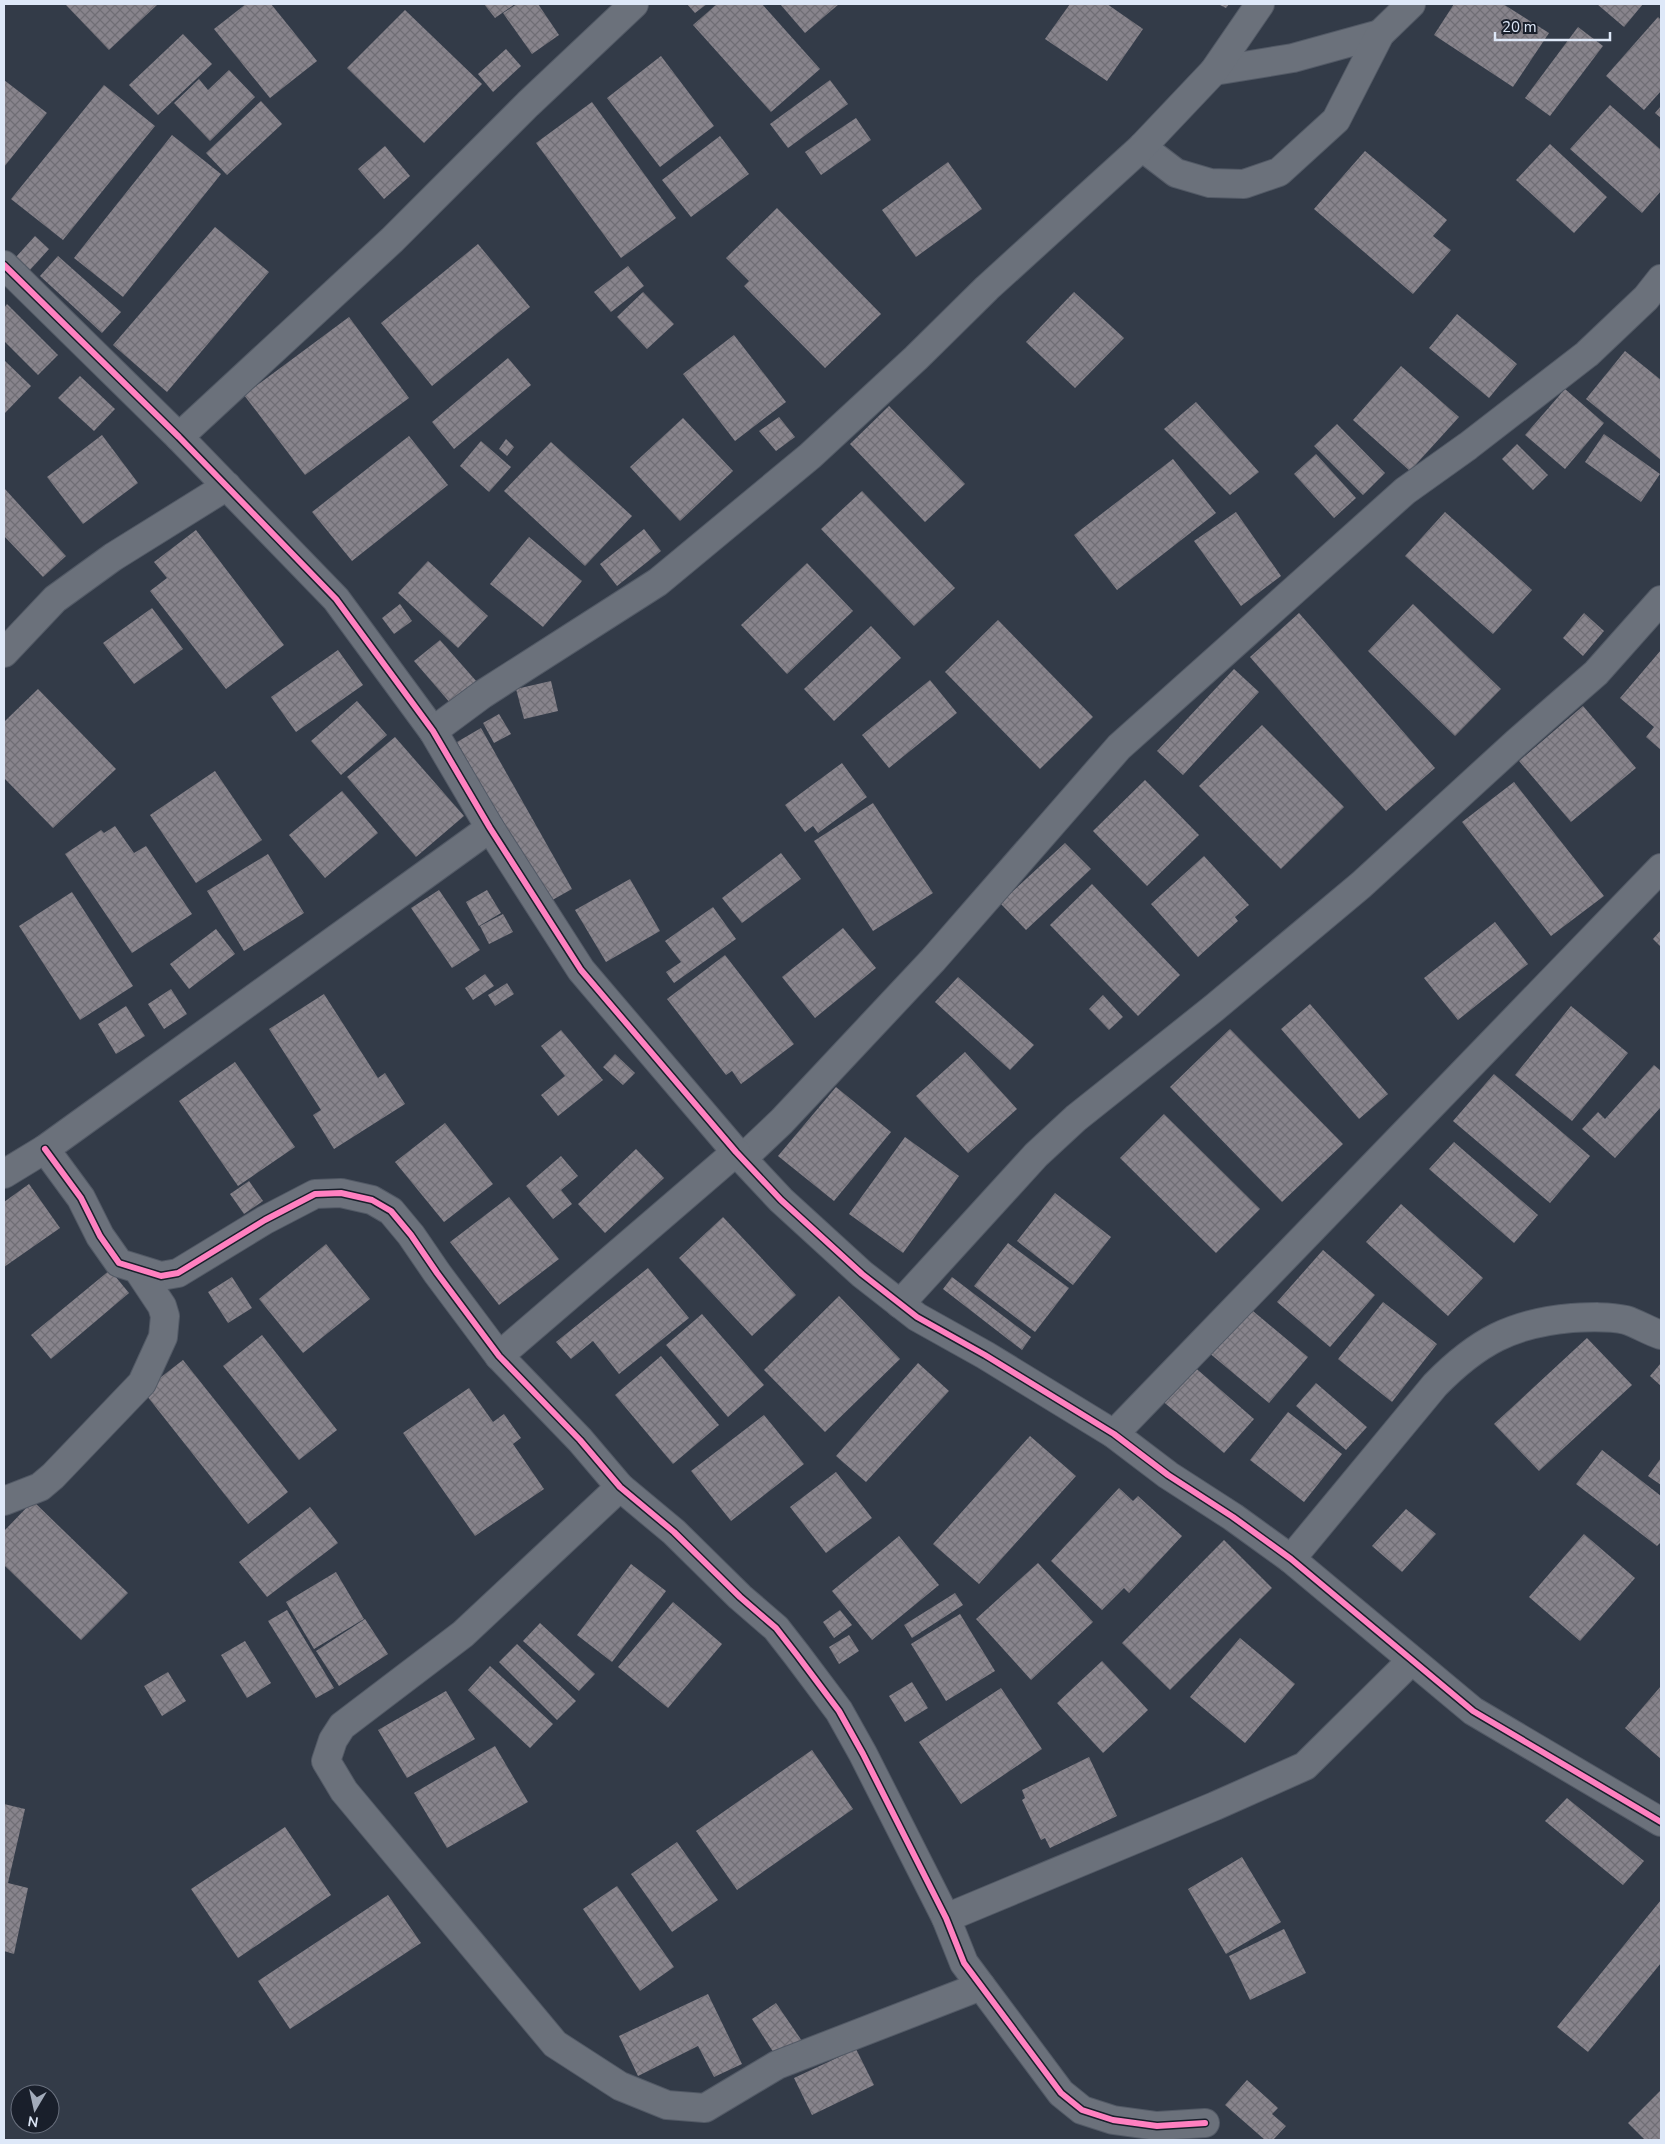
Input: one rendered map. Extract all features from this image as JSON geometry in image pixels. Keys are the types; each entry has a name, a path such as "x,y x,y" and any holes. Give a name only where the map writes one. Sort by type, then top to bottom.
{"street":[{"path":"179,437 392,240 528,104 634,4"},
{"path":"433,731 483,694 658,582 810,456 994,282 1142,147 1214,71 1260,4"},
{"path":"1142,147 1176,173 1210,183 1244,184 1278,172 1336,120 1380,34 1412,4"},
{"path":"1214,71 1293,58 1380,34"},
{"path":"4,265 179,437 336,599 433,731 490,828 581,970 738,1156 781,1200 862,1274 917,1317 985,1354 1114,1434 1168,1475 1291,1559 1473,1711 1661,1822"},
{"path":"500,1356 782,1121 933,960 1119,747 1405,491 1468,446 1587,354 1641,302 1661,278"},
{"path":"4,653 55,599 113,557 227,486"},
{"path":"900,1304 1042,1148 1076,1118 1207,1014 1361,885 1516,743 1596,673 1661,600"},
{"path":"4,1174 45,1149 490,828"},
{"path":"1114,1434 1661,868"},
{"path":"45,1149 81,1198 100,1236 119,1263 160,1276 178,1273 265,1220 315,1194 341,1193 372,1200 391,1212 412,1235 436,1273 500,1356 580,1440 620,1487 674,1532 740,1597 776,1628 797,1655 838,1711 863,1754 946,1918 964,1963 1061,2093 1082,2110 1113,2120 1157,2126 1205,2124"},
{"path":"4,1501 40,1486 53,1476 142,1383 163,1337 164,1316 162,1306 138,1270"},
{"path":"1291,1559 1435,1385 1458,1362 1484,1344 1514,1328 1551,1320 1592,1316 1626,1320 1661,1335"},
{"path":"620,1487 463,1634 342,1726 333,1740 326,1761 344,1791 555,2044 620,2086 667,2105 705,2108 777,2065 981,1986"},
{"path":"946,1918 1215,1806 1305,1766 1412,1661"}],"building":[{"path":"65,4 158,4 109,50"},
{"path":"246,4 271,4 317,61 270,98 214,29"},
{"path":"484,4 515,4 495,18"},
{"path":"517,4 538,4 559,35 532,54 503,13"},
{"path":"687,4 707,4 695,13"},
{"path":"717,4 762,4 820,69 771,112 693,25"},
{"path":"780,4 839,4 805,33"},
{"path":"1070,4 1107,4 1143,29 1107,81 1045,39"},
{"path":"1218,4 1229,4 1226,8"},
{"path":"1454,4 1503,4 1549,33 1513,87 1434,35"},
{"path":"1597,4 1643,4 1624,27"},
{"path":"405,10 482,84 424,143 347,68"},
{"path":"1658,17 1661,20 1661,91 1644,110 1606,76"},
{"path":"1578,27 1603,46 1550,116 1525,98"},
{"path":"183,34 212,64 158,115 129,85"},
{"path":"506,49 521,66 493,92 478,74"},
{"path":"661,56 714,126 660,167 607,98"},
{"path":"229,70 255,97 210,141 174,103 199,79 208,90"},
{"path":"4,80 47,113 4,167"},
{"path":"830,80 848,104 788,148 770,124"},
{"path":"104,85 155,126 63,240 11,199"},
{"path":"261,101 282,124 227,175 206,153"},
{"path":"592,102 676,218 621,258 536,143"},
{"path":"1610,105 1661,150 1661,191 1642,213 1570,149"},
{"path":"1661,106 1661,118 1655,113"},
{"path":"856,118 871,140 821,175 805,152"},
{"path":"172,135 221,174 123,297 74,258"},
{"path":"720,136 749,174 691,217 662,180"},
{"path":"1550,144 1607,197 1574,233 1516,180"},
{"path":"385,146 410,176 384,199 358,169"},
{"path":"1365,151 1447,220 1433,236 1451,250 1413,294 1314,209"},
{"path":"948,162 982,209 916,257 882,210"},
{"path":"777,208 881,314 825,368 744,286 749,281 726,258"},
{"path":"215,227 269,272 167,392 113,345"},
{"path":"35,236 49,249 30,270 16,257"},
{"path":"478,244 530,307 432,386 381,323"},
{"path":"58,256 121,312 102,333 40,276"},
{"path":"628,266 644,286 611,312 594,292"},
{"path":"643,292 674,324 647,349 617,317"},
{"path":"1074,292 1124,338 1075,388 1026,342"},
{"path":"7,304 58,355 38,375 4,341 4,308"},
{"path":"1457,314 1517,364 1489,398 1429,348"},
{"path":"349,317 409,398 305,475 244,395"},
{"path":"734,335 786,402 735,441 683,374"},
{"path":"1625,351 1661,380 1661,460 1586,399"},
{"path":"508,358 531,385 454,449 432,422"},
{"path":"4,360 31,386 4,414"},
{"path":"1401,366 1459,417 1410,471 1353,420"},
{"path":"80,376 115,409 94,431 58,398"},
{"path":"1565,389 1604,423 1565,469 1525,435"},
{"path":"1196,402 1259,472 1230,495 1164,429"},
{"path":"889,406 965,484 925,522 850,444"},
{"path":"779,417 795,437 776,451 759,431"},
{"path":"683,418 733,471 680,521 630,467"},
{"path":"1337,424 1385,473 1363,495 1314,446"},
{"path":"1604,434 1660,474 1641,502 1585,462"},
{"path":"102,435 138,483 83,524 47,477"},
{"path":"409,436 448,485 352,561 312,512"},
{"path":"506,439 514,447 507,456 499,449"},
{"path":"481,441 511,467 489,492 460,466"},
{"path":"551,442 632,516 585,566 504,491"},
{"path":"1517,444 1548,475 1533,490 1502,459"},
{"path":"1316,454 1356,498 1334,518 1294,474"},
{"path":"1173,459 1216,513 1117,590 1074,535"},
{"path":"4,488 66,556 43,577 4,536"},
{"path":"862,491 955,588 914,626 821,529"},
{"path":"1236,512 1281,576 1241,606 1194,541"},
{"path":"1445,512 1532,590 1493,634 1405,556"},
{"path":"644,529 661,551 617,586 600,564"},
{"path":"196,530 284,645 226,689 150,591 167,578 154,562"},
{"path":"529,537 582,581 543,627 490,584"},
{"path":"428,561 488,616 458,648 398,593"},
{"path":"807,563 853,611 787,674 741,625"},
{"path":"400,604 412,621 394,634 382,618"},
{"path":"1413,604 1501,689 1455,736 1368,651"},
{"path":"152,608 183,649 134,684 103,643"},
{"path":"1299,613 1435,768 1386,811 1250,657"},
{"path":"1584,613 1604,631 1583,656 1563,638"},
{"path":"998,620 1093,717 1040,769 945,672"},
{"path":"871,626 901,658 834,721 804,689"},
{"path":"440,640 477,682 451,704 414,661"},
{"path":"338,650 363,685 296,732 271,697"},
{"path":"1661,650 1661,750 1646,737 1654,727 1620,698"},
{"path":"1234,669 1259,692 1183,775 1157,751"},
{"path":"930,680 957,713 889,768 862,735"},
{"path":"551,681 558,711 524,719 516,689"},
{"path":"38,689 116,769 53,828 4,778 4,722"},
{"path":"357,701 387,735 341,775 311,741"},
{"path":"1583,706 1636,768 1571,822 1519,761"},
{"path":"499,714 511,734 494,743 483,723"},
{"path":"1262,725 1344,807 1281,869 1199,786"},
{"path":"481,728 572,889 547,903 457,742"},
{"path":"395,737 464,816 416,857 347,777"},
{"path":"842,763 867,797 818,833 813,826 805,832 785,805"},
{"path":"215,771 262,840 196,883 150,815"},
{"path":"1145,780 1199,835 1147,886 1093,831"},
{"path":"1514,782 1604,896 1551,936 1462,822"},
{"path":"342,791 378,833 325,878 289,835"},
{"path":"873,803 933,893 873,931 814,841"},
{"path":"115,826 134,853 146,846 192,914 132,953 65,854 101,830 104,833"},
{"path":"1065,843 1091,869 1026,930 1000,903"},
{"path":"781,853 801,879 742,923 722,898"},
{"path":"268,854 304,913 244,951 207,891"},
{"path":"1204,856 1249,905 1235,917 1238,921 1198,957 1151,904"},
{"path":"630,879 660,931 606,962 575,910"},
{"path":"1092,884 1180,975 1138,1016 1050,925"},
{"path":"439,890 480,950 452,968 411,908"},
{"path":"487,890 501,913 479,926 466,902"},
{"path":"72,892 133,986 80,1020 19,926"},
{"path":"713,907 736,939 674,983 666,972 681,962 665,941"},
{"path":"503,914 513,932 489,944 480,926"},
{"path":"1495,922 1528,964 1458,1020 1424,978"},
{"path":"843,928 876,968 815,1018 782,977"},
{"path":"216,929 235,954 189,989 170,964"},
{"path":"1661,930 1661,947 1653,939"},
{"path":"725,955 794,1044 741,1084 732,1071 726,1075 667,999"},
{"path":"485,974 494,986 473,1000 465,988"},
{"path":"958,977 1034,1045 1010,1070 935,1002"},
{"path":"507,983 514,994 495,1006 488,995"},
{"path":"171,989 187,1014 164,1029 148,1004"},
{"path":"324,994 378,1078 385,1073 405,1104 334,1149 313,1115 321,1110 269,1029"},
{"path":"1103,995 1123,1017 1109,1030 1089,1009"},
{"path":"1310,1004 1388,1094 1359,1119 1281,1029"},
{"path":"126,1006 145,1036 116,1054 98,1024"},
{"path":"1571,1006 1628,1053 1572,1121 1515,1075"},
{"path":"1230,1029 1343,1144 1282,1202 1170,1087"},
{"path":"561,1030 603,1080 558,1116 541,1095 565,1076 541,1046"},
{"path":"965,1052 1017,1109 968,1153 916,1096"},
{"path":"615,1054 635,1073 623,1085 603,1067"},
{"path":"235,1062 295,1147 238,1186 179,1101"},
{"path":"1654,1065 1661,1071 1661,1107 1615,1158 1582,1129 1598,1112 1605,1119"},
{"path":"1494,1074 1590,1156 1550,1203 1453,1121"},
{"path":"836,1087 891,1132 834,1201 778,1156"},
{"path":"1164,1114 1260,1209 1216,1253 1120,1158"},
{"path":"445,1123 493,1184 444,1222 395,1162"},
{"path":"905,1137 959,1176 903,1253 849,1214"},
{"path":"1454,1142 1538,1215 1514,1243 1429,1169"},
{"path":"636,1149 664,1178 605,1233 578,1204"},
{"path":"561,1156 578,1176 561,1190 572,1204 553,1219 526,1186"},
{"path":"249,1181 263,1201 244,1214 230,1194"},
{"path":"29,1184 60,1228 4,1267 4,1202"},
{"path":"1055,1193 1111,1237 1073,1285 1017,1241"},
{"path":"509,1197 559,1259 499,1305 450,1242"},
{"path":"1401,1204 1483,1278 1448,1316 1366,1242"},
{"path":"723,1217 796,1295 752,1336 679,1258"},
{"path":"1008,1243 1069,1288 1035,1332 974,1286"},
{"path":"326,1244 370,1299 303,1353 259,1299"},
{"path":"1323,1250 1375,1295 1330,1347 1277,1302"},
{"path":"648,1268 689,1318 619,1374 593,1341 571,1359 556,1342"},
{"path":"110,1270 129,1293 51,1359 31,1335"},
{"path":"232,1277 252,1308 228,1323 208,1292"},
{"path":"952,1277 1031,1337 1022,1350 943,1289"},
{"path":"839,1296 900,1359 825,1432 764,1370"},
{"path":"1383,1302 1437,1344 1392,1402 1338,1359"},
{"path":"1247,1306 1308,1357 1269,1403 1208,1352"},
{"path":"702,1314 764,1385 728,1417 666,1345"},
{"path":"262,1335 337,1430 299,1460 223,1366"},
{"path":"1587,1338 1632,1385 1539,1471 1494,1424"},
{"path":"661,1356 719,1425 673,1464 615,1395"},
{"path":"183,1360 288,1492 248,1524 143,1391"},
{"path":"918,1363 949,1391 866,1482 836,1456"},
{"path":"1661,1363 1661,1386 1650,1376"},
{"path":"1191,1364 1254,1419 1224,1453 1160,1399"},
{"path":"1316,1383 1367,1427 1346,1450 1296,1406"},
{"path":"469,1388 493,1422 504,1414 521,1438 513,1444 544,1489 475,1536 403,1433"},
{"path":"1288,1412 1342,1454 1304,1502 1250,1460"},
{"path":"764,1415 804,1464 731,1521 691,1471"},
{"path":"1030,1436 1076,1476 979,1584 933,1544"},
{"path":"1602,1450 1661,1496 1661,1542 1657,1546 1576,1484"},
{"path":"1661,1458 1661,1485 1648,1476"},
{"path":"836,1472 872,1518 826,1553 790,1507"},
{"path":"1119,1488 1133,1501 1138,1496 1182,1536 1129,1593 1124,1588 1102,1610 1051,1561"},
{"path":"33,1501 128,1593 81,1640 4,1565 4,1531"},
{"path":"310,1507 338,1543 267,1597 239,1562"},
{"path":"1406,1509 1436,1534 1402,1572 1372,1546"},
{"path":"1584,1534 1635,1578 1580,1641 1529,1597"},
{"path":"899,1536 939,1585 872,1640 832,1591"},
{"path":"1224,1540 1272,1588 1170,1690 1122,1643"},
{"path":"1038,1563 1093,1622 1031,1680 976,1619"},
{"path":"631,1564 666,1591 612,1662 577,1635"},
{"path":"336,1572 364,1619 314,1649 286,1602"},
{"path":"955,1593 963,1605 912,1638 904,1625"},
{"path":"673,1602 722,1644 668,1708 618,1667"},
{"path":"287,1610 334,1688 316,1698 268,1621"},
{"path":"840,1610 852,1625 834,1638 823,1622"},
{"path":"960,1614 995,1671 946,1701 911,1644"},
{"path":"365,1619 388,1654 339,1686 316,1651"},
{"path":"540,1623 595,1674 579,1691 523,1641"},
{"path":"849,1635 859,1651 839,1664 829,1647"},
{"path":"1240,1638 1295,1684 1245,1743 1190,1697"},
{"path":"245,1641 271,1683 247,1698 221,1655"},
{"path":"517,1644 576,1701 557,1720 499,1662"},
{"path":"1102,1661 1148,1710 1103,1753 1057,1703"},
{"path":"490,1666 553,1724 530,1748 468,1690"},
{"path":"168,1672 186,1701 162,1716 144,1686"},
{"path":"912,1682 928,1708 905,1722 889,1696"},
{"path":"1661,1686 1661,1759 1625,1728"},
{"path":"1001,1688 1042,1749 961,1804 919,1742"},
{"path":"446,1691 475,1739 407,1778 378,1730"},
{"path":"495,1746 528,1802 447,1848 414,1793"},
{"path":"812,1750 853,1809 737,1890 696,1831"},
{"path":"1089,1757 1117,1816 1050,1848 1045,1838 1041,1840 1022,1800 1025,1798 1022,1790"},
{"path":"1567,1798 1644,1861 1623,1885 1545,1821"},
{"path":"4,1804 25,1809 8,1883 28,1888 14,1954 4,1951"},
{"path":"285,1827 331,1895 238,1958 191,1889"},
{"path":"677,1842 718,1900 672,1932 631,1874"},
{"path":"1242,1857 1281,1922 1226,1954 1188,1889"},
{"path":"617,1886 674,1967 640,1991 583,1909"},
{"path":"388,1895 421,1943 290,2029 258,1981"},
{"path":"1661,1900 1661,1963 1588,2052 1557,2027"},
{"path":"1284,1929 1306,1973 1250,2000 1229,1956"},
{"path":"708,1994 742,2064 714,2077 698,2046 638,2076 619,2036"},
{"path":"776,2003 802,2041 777,2058 752,2019"},
{"path":"856,2049 874,2085 812,2115 794,2078"},
{"path":"1247,2080 1278,2108 1272,2114 1286,2126 1273,2140 1265,2140 1225,2105"},
{"path":"1661,2090 1661,2140 1645,2140 1628,2123"}],"cycle path":[{"path":"4,265 179,437 336,599 433,731 490,828 581,970 736,1152 781,1200 862,1274 917,1317 985,1355 1114,1434 1168,1475 1233,1517 1291,1559 1473,1711 1661,1822"},
{"path":"45,1149 81,1198 100,1236 119,1263 161,1276 178,1273 265,1220 315,1194 341,1193 372,1200 391,1211 411,1235 499,1356 580,1440 620,1487 674,1532 740,1597 776,1628 797,1655 839,1711 863,1754 946,1918 964,1963 1061,2093 1082,2110 1113,2120 1157,2126 1205,2123"}]}
